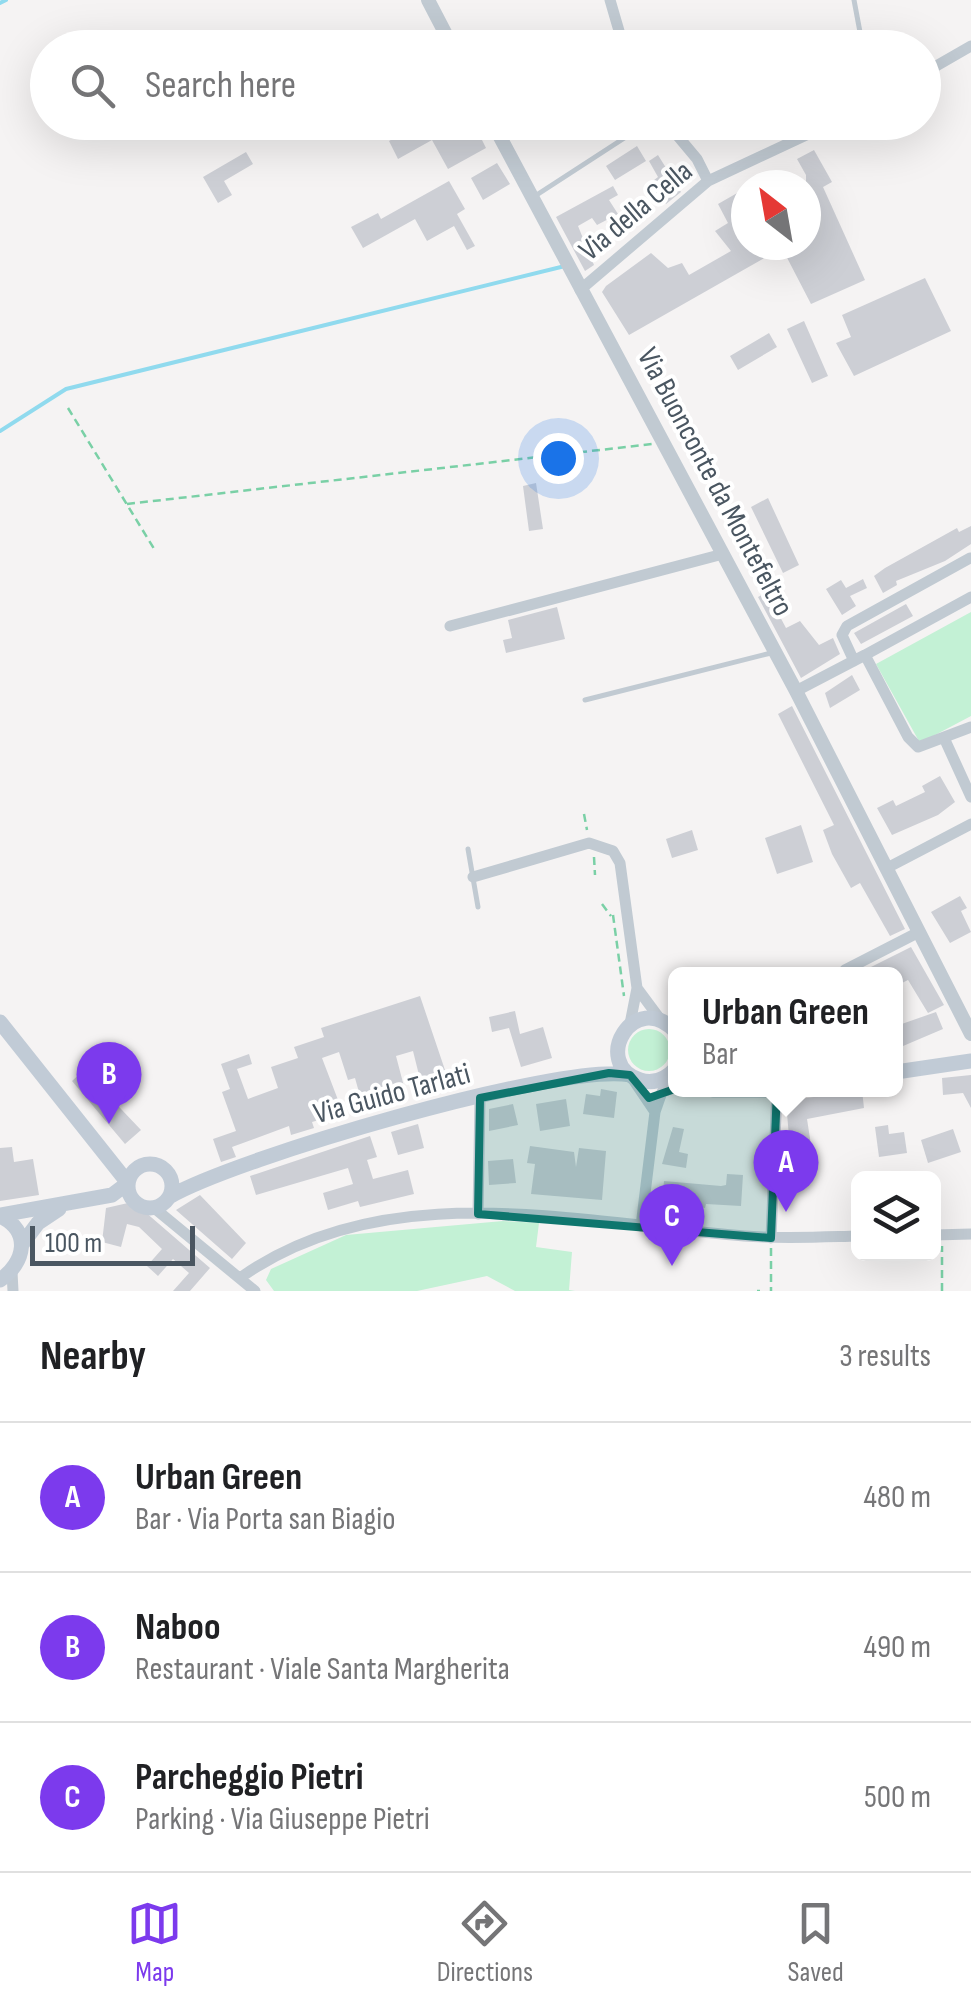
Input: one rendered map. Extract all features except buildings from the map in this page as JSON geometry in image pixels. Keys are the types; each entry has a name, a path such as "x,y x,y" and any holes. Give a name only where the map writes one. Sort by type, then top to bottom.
{"main road":[{"path":"591,1074 618,1047 631,1021 660,1019 668,1026"},
{"path":"0,1022 110,1154 128,1182 134,1200"},
{"path":"618,1047 630,1075"},
{"path":"903,1071 971,1061"},
{"name":"Via Guido Tarlati","path":"163,1202 210,1180 328,1139 480,1098 591,1074 668,1081"},
{"path":"95,1199 163,1202 170,1175 154,1164 140,1166 110,1154"},
{"path":"95,1199 112,1175 110,1154"},
{"path":"0,1216 112,1195 140,1166"},
{"name":"Via Guido Tarlati","path":"170,1175 210,1180"},
{"path":"6,1276 23,1244 50,1213 67,1206"},
{"path":"0,1216 14,1225 23,1244"}],"street":[{"path":"428,0 444,30"},
{"path":"610,0 619,30"},
{"path":"941,64 971,46"},
{"name":"Via Buonconte da Montefeltro","path":"501,140 796,691 971,1034"},
{"path":"681,140 708,181"},
{"name":"Via della Cella","path":"580,290 708,181 796,140"},
{"path":"450,626 724,554"},
{"path":"970,558 847,626 842,635 918,748 971,727"},
{"path":"796,691 971,596"},
{"path":"945,740 971,797"},
{"path":"886,868 971,824"},
{"path":"473,877 589,843 602,844 619,860 637,988 631,1021"},
{"path":"851,967 919,932"},
{"path":"637,988 660,1019"},
{"path":"630,1075 654,1112"},
{"path":"641,1226 654,1112 668,1086"},
{"path":"771,1238 776,1097"},
{"path":"478,1214 480,1098"},
{"path":"163,1202 171,1222 255,1291"},
{"path":"240,1278 288,1248 338,1229 478,1214 771,1238 851,1236"},
{"path":"941,1235 971,1234"},
{"path":"6,1276 13,1291"}],"lane":[{"path":"854,0 860,30"},
{"path":"532,198 621,140"},
{"path":"585,700 775,652"},
{"path":"468,849 478,907"}],"path":[{"path":"68,408 156,552"},
{"path":"127,504 663,443"},
{"path":"602,904 608,916 627,913"},
{"path":"613,916 625,1013 631,1021"},
{"path":"771,1238 771,1291"},
{"path":"940,1261 942,1291"}],"highlighted area":[{"path":"609,1073 630,1075 649,1098 683,1086 777,1089 771,1238 478,1214 480,1098"}],"green space":[{"path":"971,612 971,716 920,743 876,664"},
{"path":"649,1029 664,1035 668,1058 664,1065 649,1071 634,1065 628,1050 634,1035"},
{"path":"503,1221 539,1223 536,1247 572,1252 569,1290 575,1291 515,1291 487,1276 417,1291 274,1291 266,1280 271,1269 346,1235"}],"waterway":[{"path":"0,3 6,0"},
{"path":"0,431 66,389 565,266"}],"place":[{"name":"Naboo","path":"109,1124"},
{"name":"Urban Green","path":"786,1212"},
{"name":"Parcheggio Pietri","path":"672,1266"}]}
